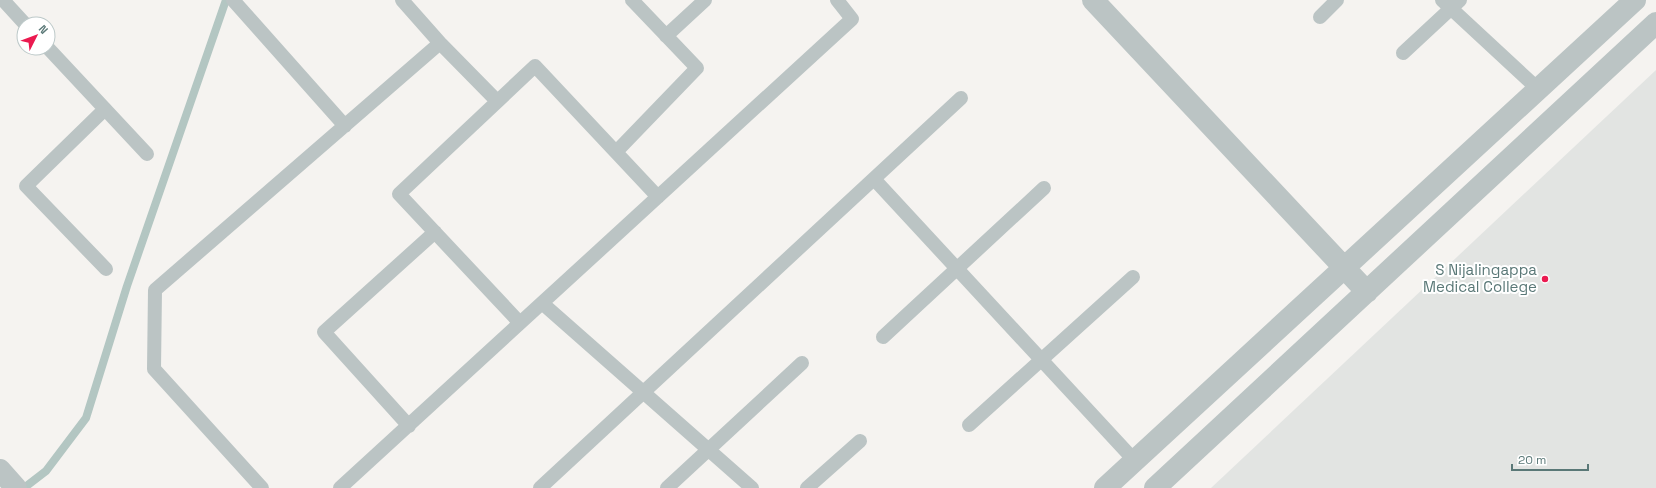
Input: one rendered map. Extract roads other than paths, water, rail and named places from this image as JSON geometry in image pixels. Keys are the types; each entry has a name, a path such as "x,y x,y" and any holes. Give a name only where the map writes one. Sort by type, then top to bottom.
{"street":[{"path":"1093,0 1367,292"},
{"path":"1105,488 1635,0"},
{"path":"1155,488 1656,23"},
{"path":"0,470 16,488"}],"lane":[{"path":"2,0 17,16"},
{"path":"402,0 440,43 498,102"},
{"path":"616,152 697,68 632,0"},
{"path":"666,36 704,0"},
{"path":"340,488 852,19 836,0"},
{"path":"1320,17 1337,0"},
{"path":"1403,53 1451,3 1538,89"},
{"path":"237,4 345,126"},
{"path":"262,488 154,369 155,290 440,43"},
{"path":"55,56 147,154"},
{"path":"520,323 399,194 535,66 658,197"},
{"path":"540,488 961,98"},
{"path":"105,109 26,186 106,269"},
{"path":"874,179 1135,461"},
{"path":"882,337 1044,188"},
{"path":"409,426 324,332 435,232"},
{"path":"969,425 1133,277"},
{"path":"542,303 752,488"},
{"path":"668,488 802,363"},
{"path":"807,488 860,441"}],"waterway":[{"path":"24,488 46,471 86,418 127,286 226,0"}],"place":[{"name":"S Nijalingappa Medical College","path":"1545,279"}]}
